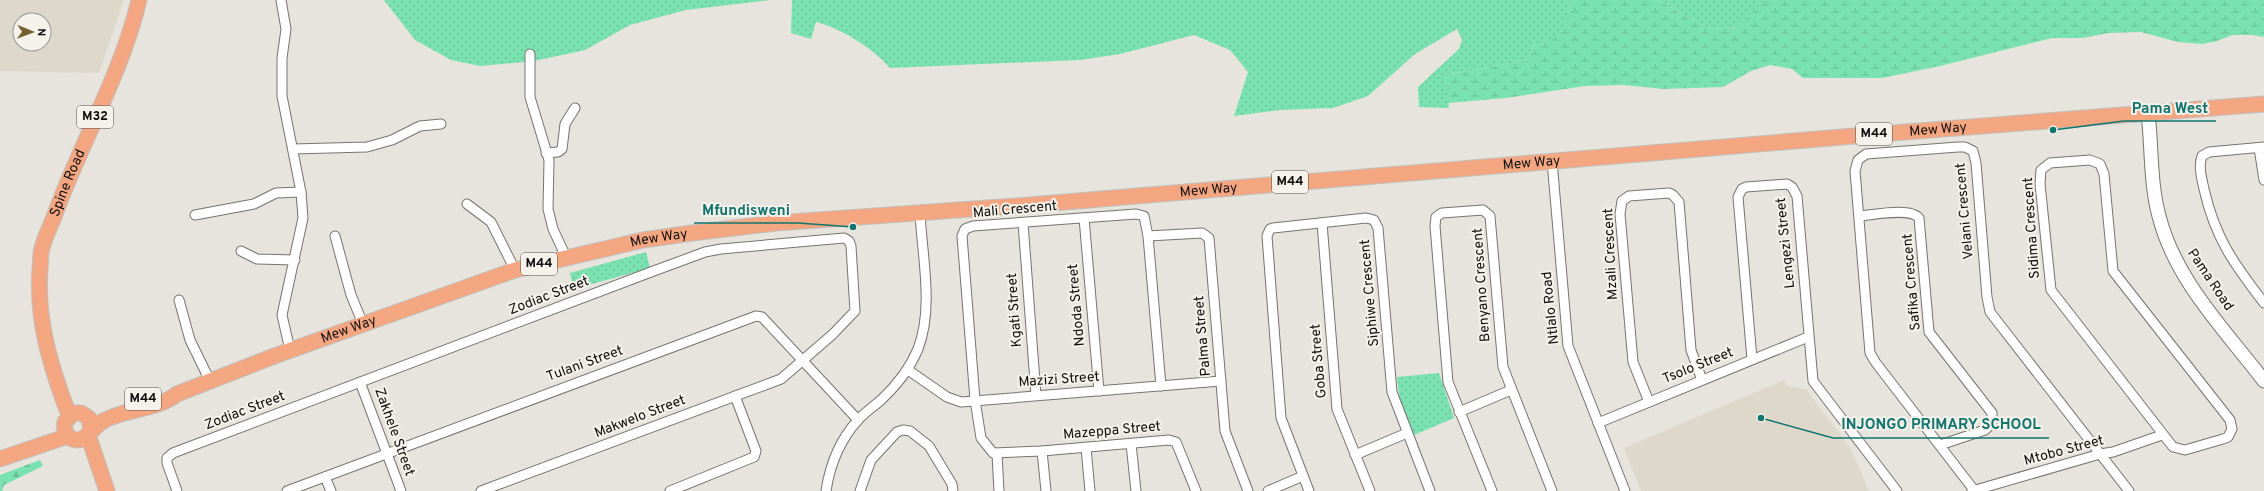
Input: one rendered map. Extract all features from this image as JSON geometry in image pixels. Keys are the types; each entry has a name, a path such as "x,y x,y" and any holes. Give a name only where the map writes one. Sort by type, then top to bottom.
{"main road":[{"name":"Spine Road","path":"108,491 78,426 50,359 41,322 39,284 42,248 66,183 130,36 139,0"},
{"name":"Mew Way","path":"0,459 131,402 177,394 290,350 515,270 643,240 776,223 920,213 2264,104"},
{"name":"Spine Road","path":"78,426 86,458 99,491"},
{"name":"Mew Way","path":"0,449 78,426"}],"street":[{"path":"281,0 286,29 282,58 282,96 301,192 303,218 282,315 290,350"},
{"path":"530,54 530,97 549,166 547,196 549,214 566,257"},
{"path":"546,153 558,152 562,149 565,124 575,108"},
{"name":"Pama Road","path":"2148,113 2156,199 2159,216 2172,253 2186,279 2264,382"},
{"path":"293,149 367,147 392,140 420,126 441,124"},
{"name":"Velani Crescent","path":"1973,491 1870,353 1855,171 1855,165 1861,156 1958,147 1965,147 1973,151 1976,163 1987,297 1990,312 2129,491"},
{"path":"2264,180 2262,147 2209,152 2202,156 2200,167 2213,224 2237,266 2264,303"},
{"name":"Sidima Crescent","path":"2090,160 2100,164 2104,174 2113,270 2232,425 2228,437 2185,450 2173,447 2162,435 2051,290 2040,184 2041,170 2045,165 2090,160"},
{"name":"Ntlalo Road","path":"1552,161 1566,334 1572,357 1625,491"},
{"name":"Lengezi Street","path":"1752,359 1738,204 1739,193 1746,187 1781,184 1792,187 1796,190 1811,375 1816,386 1897,491"},
{"path":"195,214 254,204 276,193 301,192"},
{"name":"Mzali Crescent","path":"1649,402 1633,362 1620,214 1622,201 1628,196 1670,194 1674,195 1679,202 1691,350 1702,380"},
{"path":"466,204 491,222 515,270"},
{"name":"Benyano Crescent","path":"1492,491 1448,382 1435,226 1436,217 1442,213 1483,210 1490,216 1502,361 1511,390 1552,491"},
{"name":"Safika Crescent","path":"1859,216 1907,212 1916,214 1919,218 1929,332 1992,414 1992,423 1985,430 1940,445"},
{"path":"826,491 829,468 842,441 858,420 881,400 908,370 918,348 926,310 920,213"},
{"name":"Mali Crescent","path":"997,454 993,454 981,438 975,400 962,236 965,229 969,227 1140,214 1146,220 1148,236 1161,386"},
{"name":"Ndoda Street","path":"1084,218 1099,391"},
{"name":"Siphiwe Crescent","path":"1309,491 1281,418 1267,236 1270,229 1273,228 1366,218 1377,223 1392,392 1430,491"},
{"name":"Kgati Street","path":"1023,223 1036,395"},
{"name":"Goba Street","path":"1322,223 1337,405 1370,491"},
{"name":"Palma Street","path":"1148,236 1202,233 1209,238 1226,438 1248,491"},
{"path":"335,236 351,295 363,324"},
{"name":"Zodiac Street","path":"177,491 167,463 167,458 173,453 705,252 772,243 846,239 851,246 855,311 833,334 803,359"},
{"path":"241,251 257,259 295,260"},
{"path":"179,300 187,333 210,381"},
{"name":"Tulani Street","path":"287,491 756,316 762,317 803,359 858,420"},
{"name":"Tsolo Street","path":"1598,423 1808,337"},
{"name":"Makwelo Street","path":"481,491 781,379 803,359"},
{"name":"Mazizi Street","path":"908,370 947,397 961,402 1221,381"},
{"name":"Zakhele Street","path":"360,382 401,491"},
{"path":"1459,412 1511,390"},
{"path":"670,491 754,457 756,451 735,396"},
{"path":"860,491 871,460 897,432 903,430 910,432 929,446 952,484 953,491"},
{"path":"1355,455 1407,433"},
{"name":"Mtobo Street","path":"1973,491 2100,454 2113,452 2162,435"},
{"name":"Mazeppa Street","path":"997,454 1042,452 1169,440 1176,442 1196,491"},
{"path":"1131,444 1136,491"},
{"path":"1086,448 1090,491"},
{"path":"1042,452 1046,491"},
{"path":"997,454 999,491"},
{"path":"1268,491 1303,476"},
{"path":"325,477 331,491"}],"shaded area":[{"path":"0,0 124,0 99,73 0,71"},
{"path":"1784,380 1787,386 1806,389 1851,449 1869,491 1641,491 1624,448"}],"green space":[{"path":"384,0 771,0 686,10 630,25 585,50 534,61 480,66 451,60 415,40"},
{"path":"792,0 1571,0 1565,25 1561,31 1551,40 1533,45 1528,60 1445,75 1449,108 1419,107 1418,87 1459,49 1462,40 1457,29 1415,54 1368,96 1333,108 1280,110 1234,116 1248,72 1230,50 1194,35 1120,54 1080,60 890,68 875,54 856,40 826,25 816,22 811,39 791,33"},
{"path":"1571,0 1658,0 1709,29 1737,27 1765,0 2264,0 2264,37 2252,35 2232,35 2217,41 2202,44 2178,42 2141,32 2108,33 2083,38 2052,38 1940,66 1882,78 1803,78 1792,69 1770,65 1751,71 1723,87 1664,89 1623,85 1585,86 1506,98 1448,103 1445,75 1528,60 1533,45 1551,40 1557,36 1565,24"},
{"path":"1658,0 1765,0 1737,27 1709,29"},
{"path":"646,252 650,268 574,289 570,273"},
{"path":"1439,373 1454,418 1414,435 1400,402 1397,377"},
{"path":"40,460 43,466 4,485 2,491 0,491 0,475"}],"place":[{"name":"Pama West","path":"2053,130"},
{"name":"Mfundisweni","path":"853,227"},
{"name":"INJONGO PRIMARY SCHOOL","path":"1761,418"}]}
